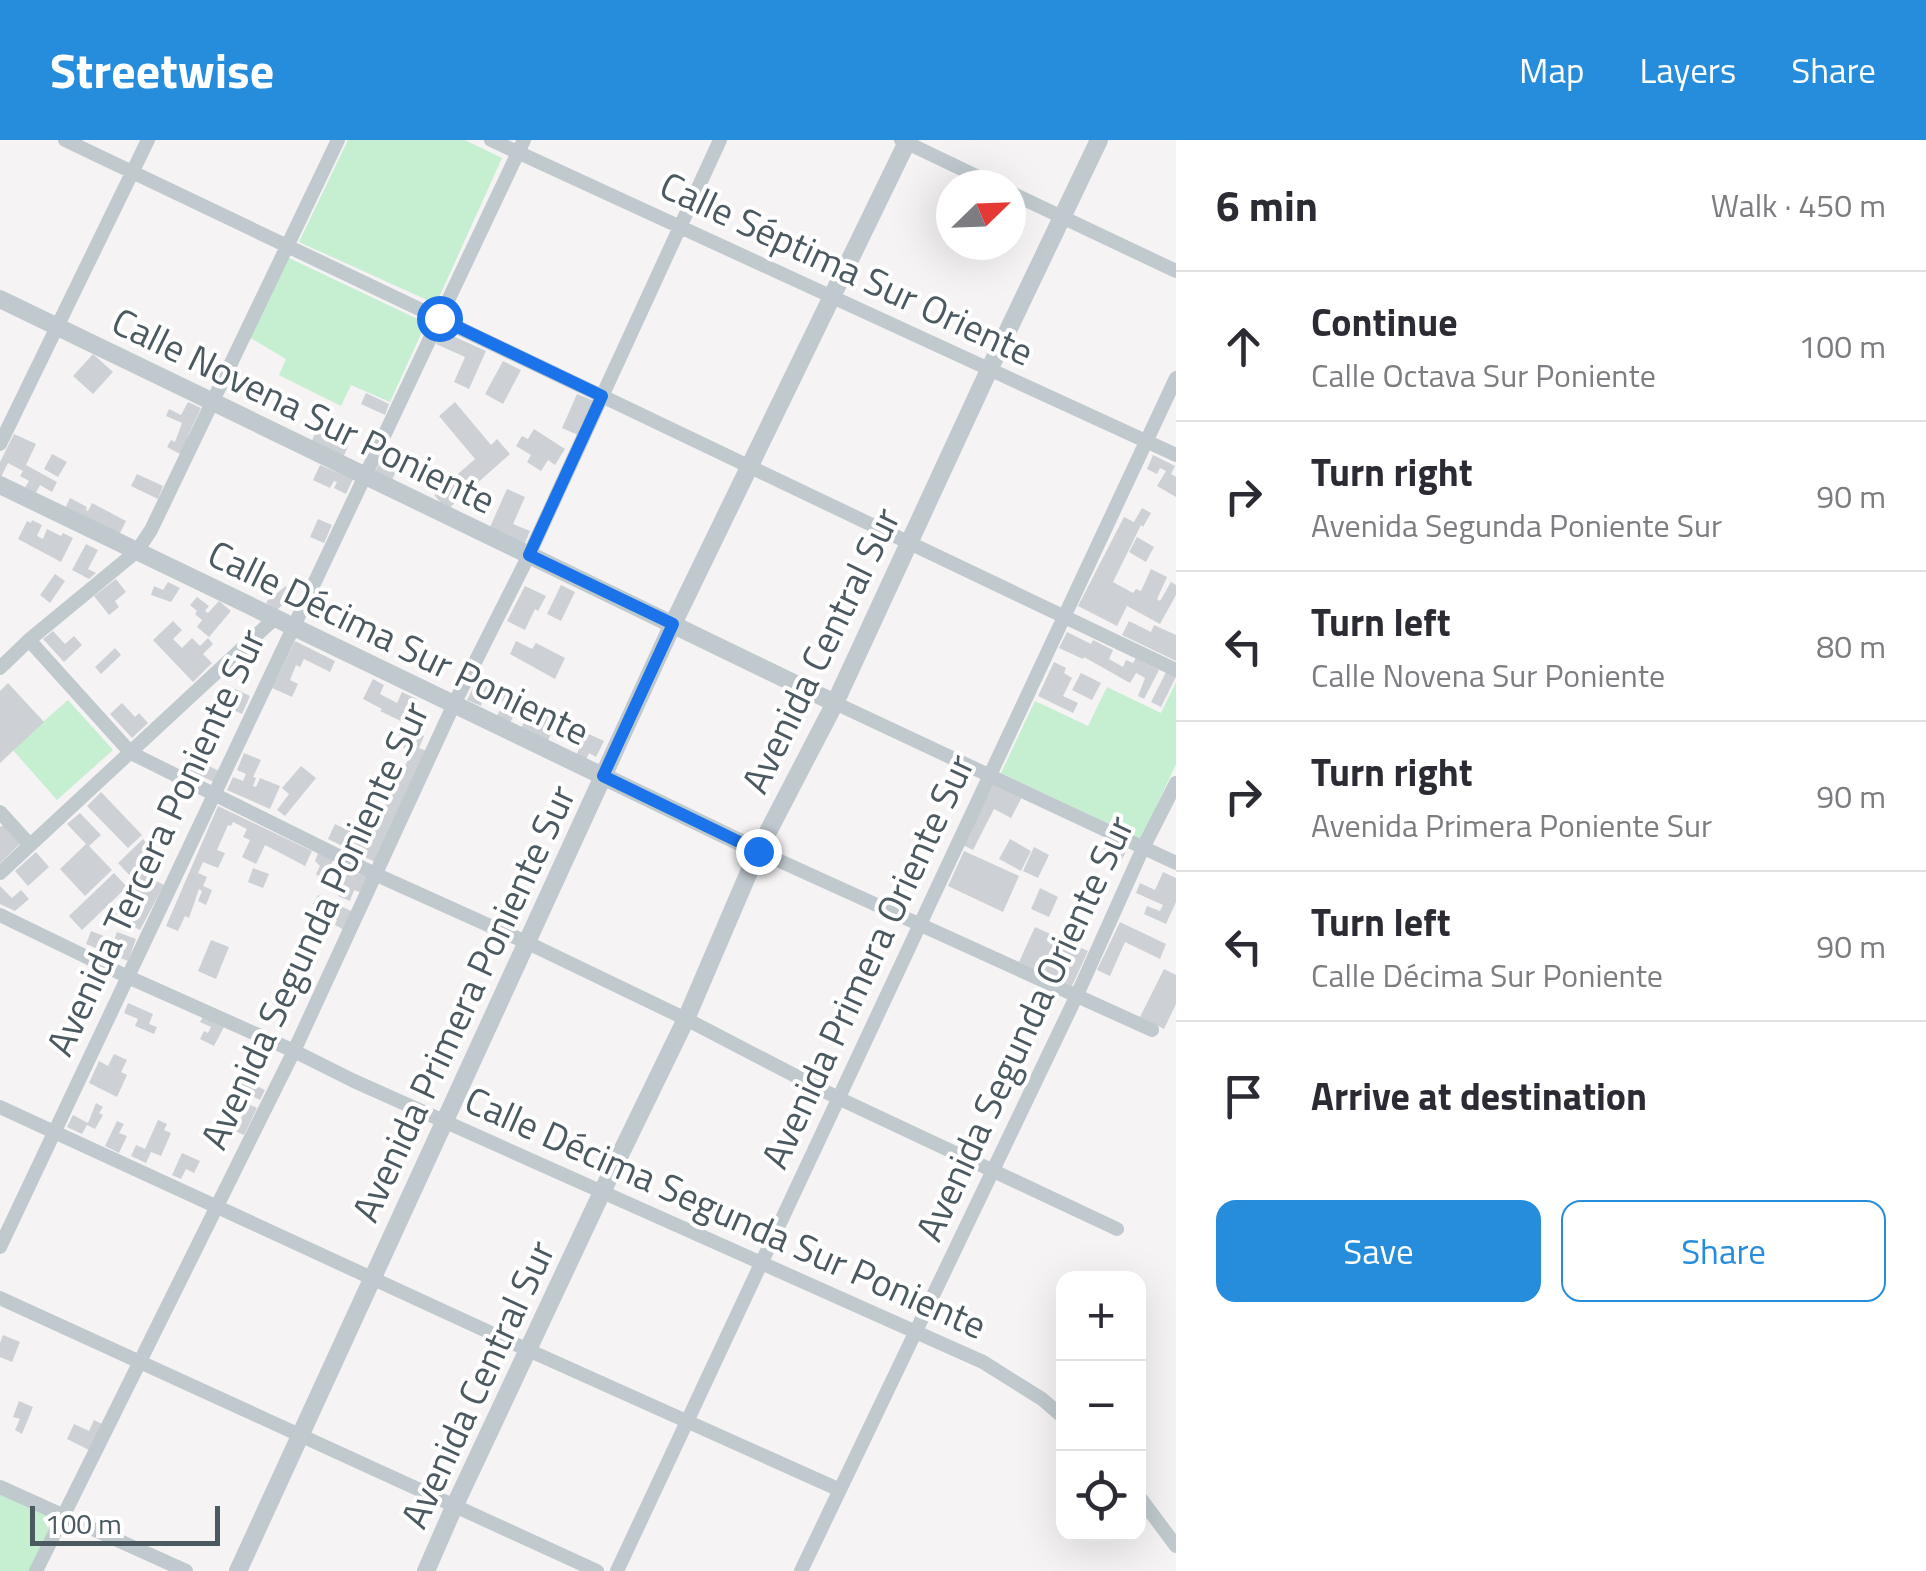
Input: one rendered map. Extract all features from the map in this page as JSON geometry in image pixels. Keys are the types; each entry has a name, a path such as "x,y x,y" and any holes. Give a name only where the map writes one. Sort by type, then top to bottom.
{"street":[{"path":"65,140 1176,670"},
{"path":"0,444 148,140"},
{"path":"0,668 137,551 151,530 338,140"},
{"name":"Calle Séptima Sur Oriente","path":"490,140 521,146 680,227 1176,455"},
{"name":"Avenida Segunda Poniente Sur","path":"36,1571 294,1051 720,140"},
{"name":"Avenida Central Sur","path":"426,1571 686,1020 758,851 834,703 1099,140"},
{"path":"906,141 965,170"},
{"name":"Avenida Primera Poniente Sur","path":"238,1571 673,624 906,141"},
{"name":"Avenida Tercera Poniente Sur","path":"0,1246 521,146"},
{"path":"1026,200 1176,272"},
{"name":"Calle Novena Sur Poniente","path":"0,299 834,703 1176,863"},
{"name":"Avenida Primera Oriente Sur","path":"616,1571 1176,378"},
{"name":"Calle Décima Sur Poniente","path":"0,485 758,851 1152,1030"},
{"path":"0,872 275,618"},
{"path":"29,640 130,752 686,1020 838,1098 1117,1229"},
{"name":"Avenida Segunda Oriente Sur","path":"801,1571 1176,783"},
{"path":"0,812 30,845"},
{"name":"Calle Décima Segunda Sur Poniente","path":"0,915 354,1081 983,1362 1056,1411"},
{"path":"0,1107 840,1490"},
{"path":"0,1298 597,1571"},
{"path":"0,1487 186,1571"},
{"path":"1146,1506 1176,1546"}],"green space":[{"path":"348,140 465,140 502,158 436,304 299,242"},
{"path":"287,257 426,323 390,402 351,385 341,406 279,375 286,359 249,337"},
{"path":"1176,682 1176,764 1141,839 1001,773 1035,701 1088,726 1107,687 1161,713"},
{"path":"68,700 113,750 57,800 12,749"},
{"path":"0,1492 57,1517 30,1571 0,1571"}],"building":[{"path":"442,331 486,351 469,389 454,382 465,357 436,344"},
{"path":"93,354 113,372 93,394 73,376"},
{"path":"503,361 521,370 503,404 485,394"},
{"path":"366,393 389,404 385,415 361,404"},
{"path":"577,394 594,401 578,435 562,428"},
{"path":"188,402 201,408 182,455 167,447 171,440 175,442 182,423 166,416 169,409 181,415"},
{"path":"455,402 491,445 497,439 510,454 447,510 434,495 475,459 439,416"},
{"path":"318,427 348,446 343,458 311,443"},
{"path":"534,429 565,449 555,465 548,460 541,471 527,462 531,455 516,446 522,436 528,439"},
{"path":"14,434 36,444 26,465 57,482 52,492 40,485 32,500 21,494 29,481 20,476 23,471 8,463 0,479 0,462"},
{"path":"52,454 67,462 58,477 44,469"},
{"path":"1153,455 1175,466 1171,474 1176,477 1176,497 1157,486 1166,471 1160,468 1157,474 1147,469"},
{"path":"382,458 399,467 391,481 375,472"},
{"path":"320,465 353,479 346,494 334,488 337,482 330,488 313,480"},
{"path":"137,474 163,486 158,499 131,486"},
{"path":"507,489 525,497 513,524 530,531 525,543 490,527"},
{"path":"70,498 88,511 92,503 126,521 117,539 63,513"},
{"path":"1142,508 1151,513 1113,582 1133,593 1136,589 1141,591 1151,569 1167,577 1157,599 1160,601 1171,582 1176,585 1176,595 1160,624 1127,606 1117,626 1078,606 1124,517 1134,522"},
{"path":"318,519 332,525 324,543 310,537"},
{"path":"27,521 42,525 37,536 43,539 47,529 73,538 61,562 18,539"},
{"path":"1137,537 1154,547 1146,562 1129,552"},
{"path":"86,544 98,550 88,569 96,573 89,579 72,570"},
{"path":"55,574 65,581 50,603 40,595"},
{"path":"116,579 126,592 115,601 119,607 109,615 94,596"},
{"path":"168,582 180,588 171,602 151,595 154,586 163,590"},
{"path":"561,585 575,592 561,621 547,614"},
{"path":"286,586 294,596 274,612 266,602"},
{"path":"525,586 546,596 525,630 507,621"},
{"path":"197,597 209,606 205,611 208,613 219,601 231,611 209,637 197,627 202,620 190,605"},
{"path":"173,621 182,630 173,639 182,648 192,638 200,646 208,638 213,644 203,654 212,663 193,682 153,640"},
{"path":"1129,621 1151,632 1154,625 1176,635 1176,661 1122,635"},
{"path":"53,631 65,644 74,636 82,645 64,662 43,639"},
{"path":"1067,632 1113,650 1109,659 1123,667 1126,660 1133,663 1136,658 1159,670 1144,699 1138,696 1145,678 1136,673 1130,683 1059,648"},
{"path":"295,641 335,661 330,672 304,659 300,667 296,665 290,680 298,684 292,697 272,688"},
{"path":"516,641 532,649 536,643 565,658 555,679 510,654"},
{"path":"115,648 121,655 101,674 95,667"},
{"path":"1054,662 1066,668 1064,673 1072,678 1063,696 1078,703 1073,713 1038,696"},
{"path":"1166,672 1176,677 1161,707 1151,702"},
{"path":"1081,673 1101,683 1092,700 1072,690"},
{"path":"478,678 522,699 509,725 496,718 504,702 485,695 481,706 467,700"},
{"path":"373,679 384,685 380,694 397,703 402,692 417,699 405,723 363,699"},
{"path":"8,683 44,722 0,763 0,691"},
{"path":"231,687 250,696 242,714 231,709 235,699 227,696"},
{"path":"122,703 135,717 139,713 148,723 132,738 110,714"},
{"path":"524,706 558,719 546,745 519,732 526,718 520,714"},
{"path":"402,727 424,736 419,748 427,751 375,862 328,839 335,824 368,840 412,752 395,744"},
{"path":"578,729 604,741 596,757 589,753 585,762 575,758 579,749 571,745"},
{"path":"194,742 206,748 199,761 219,771 214,782 181,767"},
{"path":"244,753 261,760 253,786 260,778 280,786 270,809 227,790 233,777 243,781 246,774 237,770"},
{"path":"301,766 316,778 285,816 277,810 289,794 282,788"},
{"path":"994,783 1022,797 1011,818 994,809 973,850 963,845"},
{"path":"101,792 142,835 128,848 87,806"},
{"path":"218,806 312,851 305,866 265,845 256,864 242,857 250,840 243,837 247,829 233,822 217,850 225,853 218,868 203,862 198,873 207,877 203,886 212,890 206,905 198,901 202,891 199,889 189,918 185,916 178,931 166,926"},
{"path":"80,813 101,835 89,846 112,870 85,896 60,869 86,844 67,824"},
{"path":"3,825 20,844 0,863 0,827"},
{"path":"1110,836 1129,846 1120,863 1101,854"},
{"path":"143,839 156,854 131,877 118,863"},
{"path":"1010,839 1031,851 1021,871 999,859"},
{"path":"1034,847 1049,855 1038,878 1023,871"},
{"path":"964,851 1019,876 1003,912 948,886"},
{"path":"36,852 49,867 28,886 15,871"},
{"path":"318,853 333,860 322,883 316,874 320,866 315,861"},
{"path":"253,868 269,874 263,888 248,882"},
{"path":"349,870 368,878 362,893 354,890 350,901 338,896"},
{"path":"138,871 164,885 140,930 114,916"},
{"path":"1163,872 1176,878 1176,902 1166,924 1144,914 1147,906 1160,911 1163,905 1136,893 1140,883 1155,890"},
{"path":"114,873 127,887 82,930 69,916"},
{"path":"0,886 12,898 21,890 29,899 15,911 0,904"},
{"path":"1040,888 1058,897 1049,917 1031,909"},
{"path":"318,895 353,912 344,930 335,925 337,920 324,914 326,910 313,904"},
{"path":"1120,922 1166,944 1160,959 1125,942 1110,976 1097,970"},
{"path":"1035,927 1088,951 1072,986 1019,962"},
{"path":"91,931 114,940 117,932 136,939 128,961 86,944"},
{"path":"211,940 229,947 216,979 198,971"},
{"path":"1164,969 1176,975 1176,1004 1164,1029 1140,1017"},
{"path":"128,1003 153,1014 149,1024 157,1027 154,1034 135,1026 138,1019 124,1013"},
{"path":"203,1017 224,1027 214,1046 200,1039 211,1027 200,1022"},
{"path":"114,1054 127,1060 121,1072 127,1075 117,1097 89,1083 99,1061 108,1066"},
{"path":"237,1077 265,1090 260,1100 233,1086"},
{"path":"228,1101 237,1107 232,1115 241,1119 248,1104 257,1108 244,1135 226,1127 231,1117 222,1112"},
{"path":"96,1103 103,1107 99,1113 103,1115 95,1129 87,1125 82,1134 67,1127 73,1115 88,1123"},
{"path":"158,1120 167,1124 164,1130 171,1133 161,1156 151,1152 146,1163 131,1156 136,1145 145,1149"},
{"path":"117,1121 124,1124 119,1133 127,1136 119,1153 105,1146"},
{"path":"182,1153 200,1161 194,1173 186,1169 181,1179 172,1175"},
{"path":"3,1335 20,1342 12,1362 0,1357"},
{"path":"19,1401 33,1407 22,1434 15,1430 20,1419 13,1417"},
{"path":"94,1420 104,1425 91,1451 67,1439 74,1424 89,1431"}],"route":[{"path":"439,318 602,396 529,555 673,624 603,776 758,851"}]}
